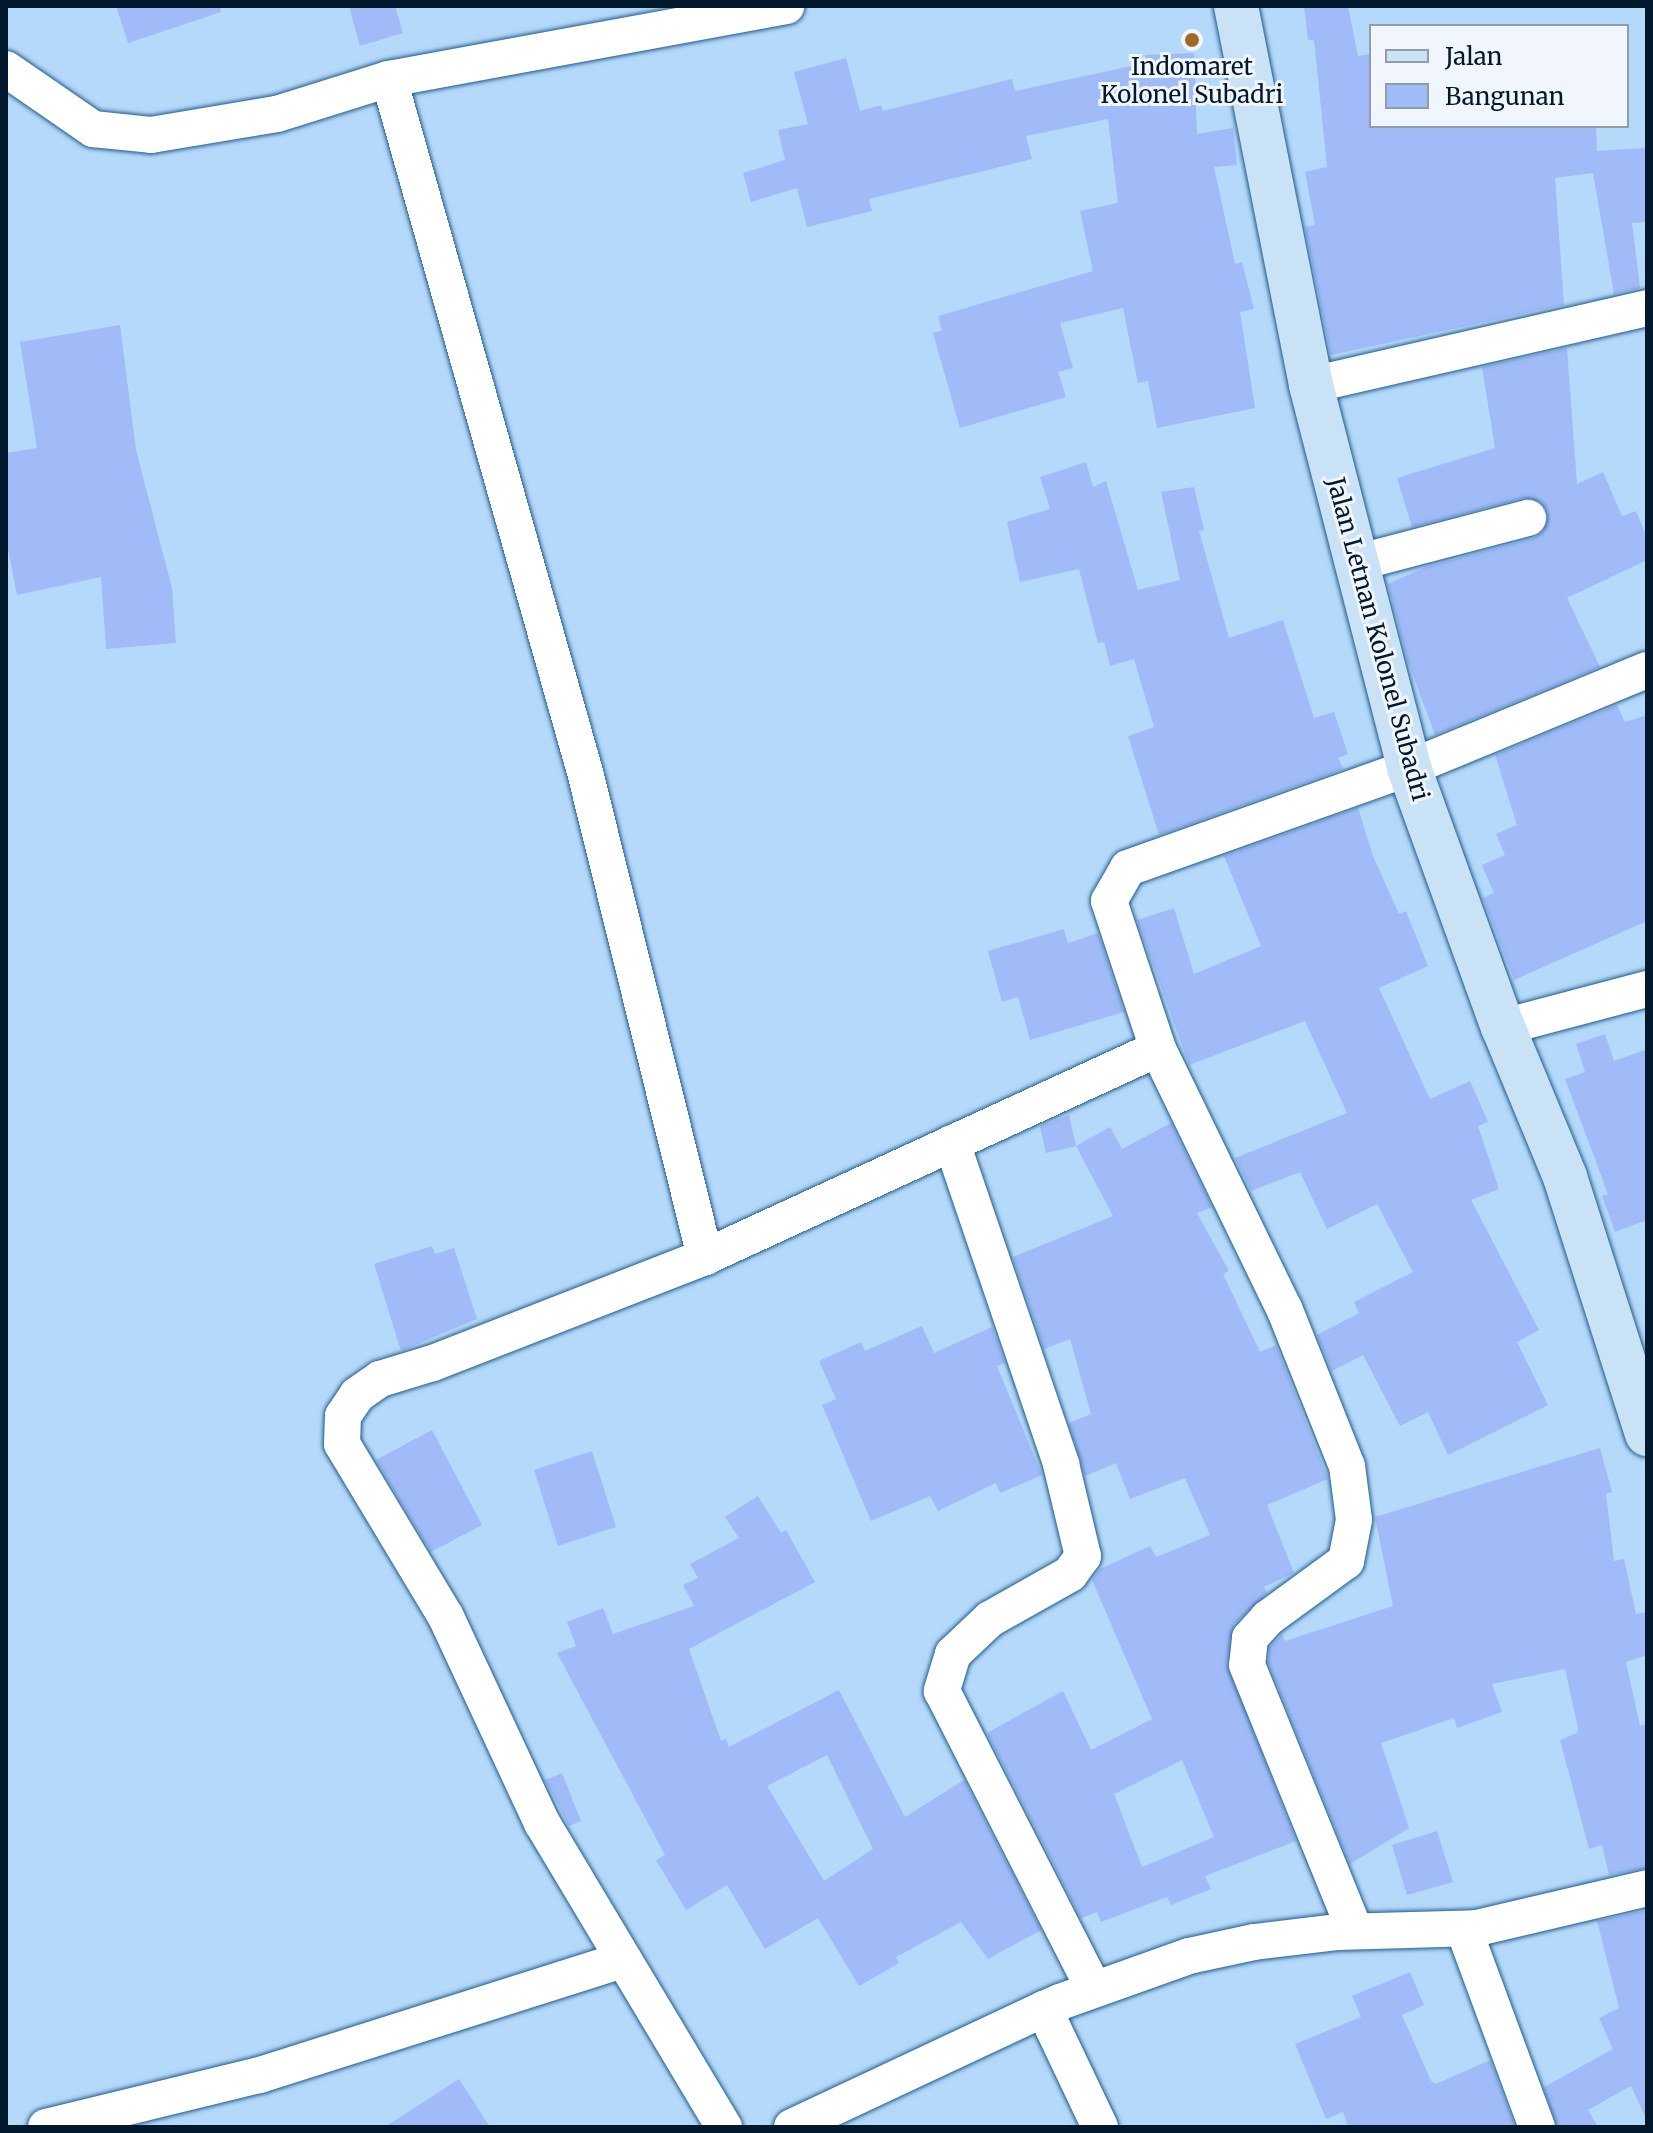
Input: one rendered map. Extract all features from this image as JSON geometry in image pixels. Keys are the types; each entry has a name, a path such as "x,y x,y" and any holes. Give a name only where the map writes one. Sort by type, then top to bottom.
{"main road":[{"name":"Jalan Letnan Kolonel Subadri","path":"1236,6 1311,385 1409,768 1503,1027 1565,1177 1647,1434"}],"street":[{"path":"6,69 93,129 151,135 277,114 389,79 785,6"},
{"path":"389,79 585,772 705,1257"},
{"path":"1311,385 1647,308"},
{"path":"1356,563 1528,518"},
{"path":"1355,1931 1247,1665 1250,1638 1268,1618 1346,1561 1354,1520 1347,1466 1284,1308 1158,1049 1109,901 1128,868 1409,768 1647,670"},
{"path":"1503,1027 1647,989"},
{"path":"724,2127 542,1823 446,1617 360,1479 342,1444 343,1416 357,1395 380,1379 433,1363 705,1257 1158,1049"},
{"path":"952,1143 1061,1464 1083,1556 1070,1574 990,1619 950,1662 942,1691 1094,1989"},
{"path":"792,2127 1044,2009 1189,1956 1254,1942 1355,1931 1464,1930 1647,1888"},
{"path":"1464,1930 1537,2127"},
{"path":"46,2127 260,2075 623,1960"},
{"path":"1044,2009 1100,2127"}],"building":[{"path":"116,6 220,6 221,12 128,43"},
{"path":"349,6 395,6 403,33 360,46"},
{"path":"1304,6 1348,6 1358,56 1369,54 1369,128 1596,128 1597,151 1647,148 1647,222 1632,223 1640,288 1614,294 1593,173 1555,178 1564,305 1331,355 1305,227 1315,225 1305,172 1327,167 1314,40 1308,40"},
{"path":"1194,53 1197,134 1233,128 1237,165 1214,167 1235,264 1242,262 1254,309 1240,312 1255,408 1157,428 1148,381 1138,383 1123,308 1060,323 1073,368 1058,372 1066,397 960,428 933,333 942,331 938,316 1093,271 1080,211 1118,203 1108,119 1026,136 1032,159 869,199 872,211 807,227 797,188 751,202 743,173 785,160 778,130 808,124 794,72 846,58 860,111 881,105 883,111 1012,79 1015,91 1146,63 1145,55"},
{"path":"120,325 136,450 172,588 176,643 106,649 101,577 17,595 6,539 6,453 37,448 20,342"},
{"path":"1567,348 1577,484 1603,472 1622,516 1636,511 1647,538 1647,560 1567,598 1600,667 1435,735 1408,662 1388,584 1425,567 1534,538 1543,532 1548,513 1542,503 1523,498 1412,527 1397,478 1495,448 1482,367"},
{"path":"1086,462 1093,487 1106,481 1138,590 1180,580 1161,492 1194,487 1204,530 1199,531 1229,638 1283,620 1314,718 1334,712 1348,754 1338,758 1343,769 1159,835 1128,736 1154,727 1134,659 1110,666 1104,642 1098,643 1079,569 1020,582 1007,522 1050,509 1040,477"},
{"path":"1617,705 1625,722 1647,715 1647,921 1514,980 1483,898 1494,893 1482,865 1505,855 1496,834 1517,825 1495,755"},
{"path":"1358,808 1373,856 1399,914 1406,911 1428,966 1379,988 1430,1099 1470,1081 1488,1122 1478,1126 1499,1189 1471,1200 1539,1330 1517,1342 1548,1405 1448,1455 1428,1412 1400,1426 1363,1355 1332,1371 1317,1335 1359,1313 1354,1302 1413,1272 1377,1204 1327,1229 1300,1172 1251,1191 1235,1158 1347,1113 1305,1021 1189,1065 1137,920 1174,908 1194,974 1261,946 1224,856"},
{"path":"1064,929 1068,943 1098,933 1124,1012 1030,1040 1018,997 1002,1002 988,951"},
{"path":"1605,1034 1614,1061 1647,1049 1647,1220 1615,1232 1602,1196 1608,1194 1565,1079 1585,1072 1576,1044"},
{"path":"1069,1115 1076,1146 1046,1153 1040,1126"},
{"path":"1171,1123 1212,1207 1197,1213 1229,1271 1223,1274 1260,1352 1276,1345 1328,1479 1267,1505 1294,1573 1264,1587 1267,1593 1234,1624 1226,1663 1296,1841 1205,1876 1211,1889 1171,1905 1167,1897 1101,1922 1097,1912 1081,1918 987,1733 1063,1691 1091,1750 1152,1719 1092,1580 1100,1569 1150,1546 1156,1557 1210,1535 1185,1478 1130,1499 1116,1463 1085,1476 1069,1423 1091,1414 1070,1339 1044,1349 1013,1257 1113,1216 1076,1146 1110,1127 1122,1149","holes":["1182,1760 1214,1837 1142,1867 1114,1794"]},
{"path":"432,1246 435,1254 454,1248 477,1319 401,1351 374,1264"},
{"path":"922,1326 934,1353 992,1327 1005,1363 997,1366 1042,1475 1000,1493 996,1483 938,1511 930,1496 871,1521 822,1405 836,1399 819,1361 861,1342 865,1351"},
{"path":"432,1430 482,1525 431,1552 376,1460"},
{"path":"1600,1448 1612,1492 1606,1494 1614,1561 1624,1559 1636,1614 1647,1612 1647,1655 1626,1662 1640,1726 1647,1724 1647,1868 1609,1875 1602,1845 1589,1849 1560,1740 1577,1733 1578,1728 1565,1669 1492,1684 1502,1712 1457,1728 1454,1718 1381,1743 1409,1828 1350,1864 1268,1662 1270,1647 1282,1634 1285,1641 1393,1606 1375,1517"},
{"path":"592,1451 616,1527 558,1546 534,1470"},
{"path":"758,1496 781,1533 786,1530 815,1582 689,1649 721,1741 726,1739 729,1747 839,1690 905,1817 964,1780 1041,1930 988,1959 961,1922 896,1957 899,1963 859,1986 818,1918 765,1949 727,1885 686,1910 656,1860 665,1855 557,1653 576,1646 567,1622 603,1608 613,1634 694,1606 683,1585 698,1578 690,1564 739,1538 725,1517","holes":["827,1755 873,1849 824,1881 767,1786"]},
{"path":"562,1773 581,1821 569,1826 545,1780"},
{"path":"1437,1831 1453,1882 1407,1895 1392,1845"},
{"path":"1647,1910 1647,2121 1631,2086 1588,2110 1598,2127 1557,2127 1544,2087 1613,2049 1599,2018 1619,2008 1597,1921"},
{"path":"1410,1972 1424,2005 1402,2015 1431,2081 1436,2084 1490,2060 1515,2127 1348,2127 1343,2112 1326,2119 1295,2044 1361,2017 1352,1996"},
{"path":"459,2079 490,2127 385,2127"}],"place":[{"name":"Indomaret Kolonel Subadri","path":"1192,40"}]}
